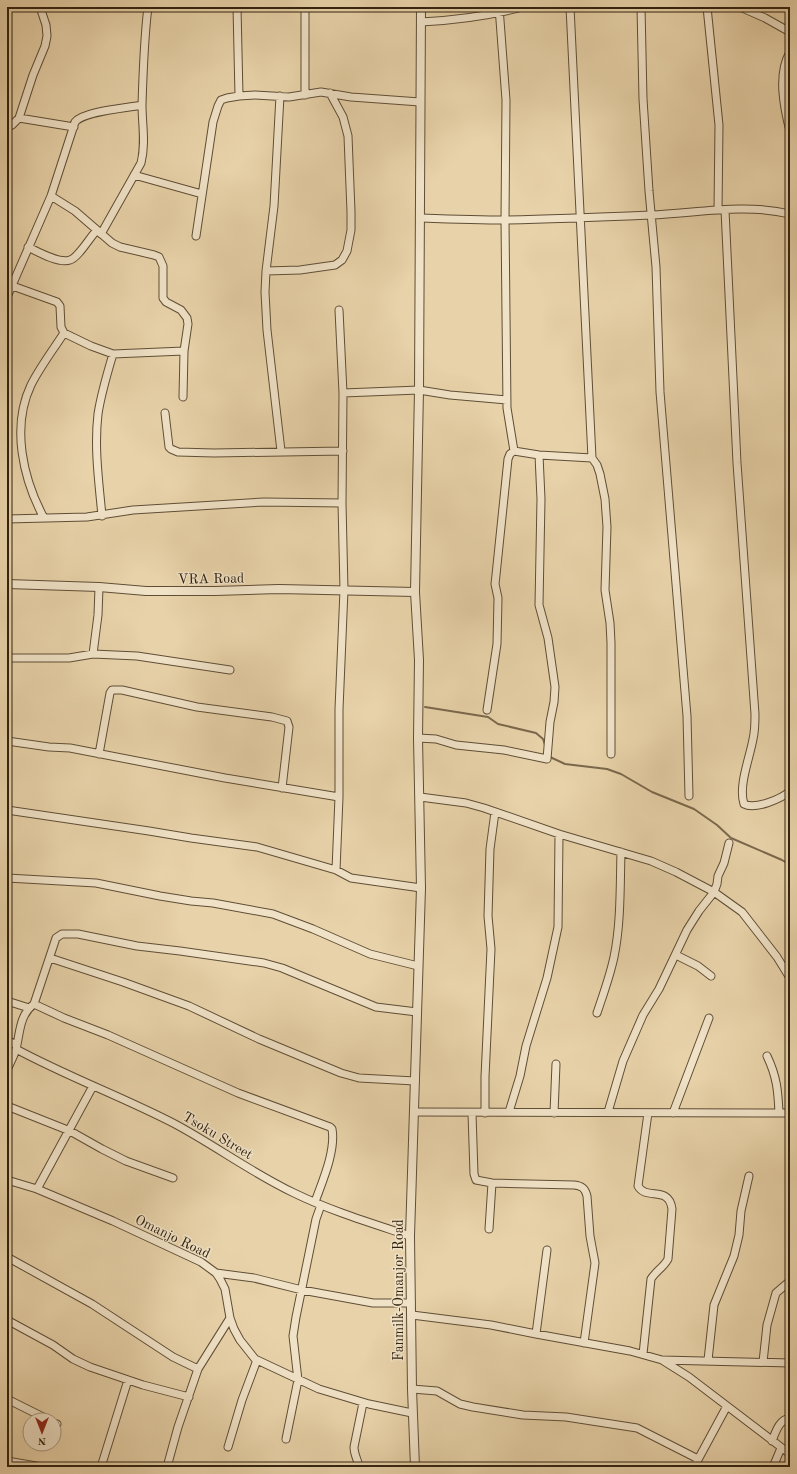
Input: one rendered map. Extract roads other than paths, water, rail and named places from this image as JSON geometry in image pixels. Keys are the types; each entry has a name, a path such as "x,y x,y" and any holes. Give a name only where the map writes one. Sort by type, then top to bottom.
{"street":[{"path":"7,127 12,125 19,118 45,46 47,36 46,25 40,7"},
{"path":"28,247 61,261 70,260 98,232 141,162 144,152 142,105 148,7"},
{"path":"237,7 239,96"},
{"path":"305,7 305,95"},
{"name":"Fanmilk-Omanjor Road","path":"415,1467 412,1413 410,1236 421,888 418,738 419,660 415,592 421,218 421,7"},
{"path":"421,22 454,20 522,7"},
{"path":"570,7 592,458 597,465 600,474 607,527 605,590 610,623 611,643 611,754"},
{"path":"641,7 643,99 656,267 660,392 664,457 687,716 689,796"},
{"path":"707,7 718,125 721,210 736,463 755,714 753,740 746,770 742,798 744,804 748,806 755,806 775,800 790,791"},
{"path":"740,7 765,18 790,32"},
{"path":"500,10 506,100 507,149 505,220 507,400 508,417 514,451"},
{"path":"790,52 786,59 783,74 784,104 790,131"},
{"path":"196,236 213,122 221,100 239,96 289,97 321,92 357,97 420,102"},
{"path":"266,272 306,270 335,265 342,260 347,251 351,224 348,136 343,117 330,93"},
{"path":"280,96 274,206 266,272 265,309 281,452"},
{"path":"7,297 9,285 51,196 78,119 90,114 142,105"},
{"path":"19,118 74,127"},
{"path":"134,175 202,194"},
{"path":"51,196 75,211 112,243 159,257 163,266 164,298 166,302 181,310 187,318 188,324 184,351 183,397"},
{"path":"421,218 505,220 652,215 721,210 761,209 775,210 790,214"},
{"path":"9,285 57,302 60,306 61,328 64,333 91,346 113,354 184,351"},
{"path":"336,870 339,797 339,709 344,590 342,503 343,393 339,310"},
{"path":"44,518 33,497 24,466 21,441 22,421 24,404 32,385 64,333"},
{"path":"102,516 97,455 98,416 100,399 113,354"},
{"path":"343,393 419,390 450,395 507,400"},
{"path":"165,413 169,447 178,452 214,453 343,451"},
{"path":"514,451 539,455 592,458"},
{"path":"487,710 498,631 498,598 495,584 500,526 508,458 514,451"},
{"path":"418,738 436,739 456,745 504,750 547,759 550,722 555,693 549,642 539,606 541,499 539,455"},
{"path":"7,519 102,516 133,510 264,502 342,503"},
{"name":"VRA Road","path":"7,584 189,592 279,589 415,592"},
{"path":"93,654 98,615 99,587"},
{"path":"7,658 69,658 93,654 137,656 230,670"},
{"path":"99,754 112,690 122,690 197,707 276,718 287,721 289,727 282,788"},
{"path":"7,741 49,747 70,748 217,777 339,797"},
{"path":"420,797 466,803 559,834 650,861 676,872 714,892 742,912 777,957 790,978"},
{"path":"7,810 257,847 336,870 352,878 421,888"},
{"path":"485,1113 485,1069 491,949 488,916 490,849 495,812"},
{"path":"509,1112 520,1076 526,1046 547,978 558,927 559,834"},
{"path":"608,1112 623,1062 643,1015 659,989 687,930 699,911 714,892 729,843"},
{"path":"596,1013 611,969 617,943 620,904 621,852"},
{"path":"7,878 96,883 160,896 214,903 273,914 313,929 370,954 418,966"},
{"path":"7,1070 16,1047 20,1027 31,1006 50,958 56,938 58,935 70,933 137,946 264,963 282,968 376,1007 417,1012"},
{"path":"676,955 698,966 712,976"},
{"path":"50,958 182,1003 259,1039 341,1073 359,1078 377,1080 415,1081"},
{"path":"7,1001 31,1006 108,1035 238,1093 332,1129 330,1154 318,1204 293,1336 298,1380 286,1439"},
{"path":"673,1113 709,1018"},
{"name":"Tsoku Street","path":"7,1040 37,1061 175,1124 247,1168 318,1204 410,1236"},
{"path":"767,1056 774,1070 779,1113"},
{"path":"554,1113 556,1064"},
{"path":"37,1189 70,1131 93,1086"},
{"path":"7,1106 70,1131 126,1161 173,1178"},
{"path":"414,1112 790,1113"},
{"path":"472,1113 475,1178 479,1181 492,1183 574,1185 581,1186 585,1190 587,1196 590,1236 595,1263 584,1343"},
{"path":"643,1354 651,1279 654,1273 666,1263 668,1259 672,1209 671,1202 668,1198 661,1194 644,1192 640,1190 638,1186 648,1113"},
{"path":"708,1360 714,1305 717,1295 730,1269 734,1256 739,1235 741,1211 749,1176"},
{"name":"Omanjo Road","path":"7,1180 37,1189 201,1262 216,1273 220,1279 225,1289 230,1318 240,1340 257,1360 319,1390 412,1413"},
{"path":"489,1229 492,1183"},
{"path":"536,1334 547,1250"},
{"path":"7,1257 92,1304 173,1357 198,1370"},
{"path":"216,1273 254,1278 302,1290 373,1303 411,1303"},
{"path":"763,1362 767,1325 776,1293 790,1281"},
{"path":"412,1315 491,1324 643,1354 662,1360 689,1377 790,1454"},
{"path":"167,1467 178,1427 198,1370 230,1318"},
{"path":"7,1320 90,1368 189,1397"},
{"path":"228,1447 242,1400 257,1360"},
{"path":"662,1360 790,1363"},
{"path":"101,1467 128,1380"},
{"path":"412,1389 437,1391 460,1404 473,1407 523,1415 566,1417 637,1428 698,1459"},
{"path":"7,1399 33,1412"},
{"path":"359,1467 354,1455 354,1447 363,1402"},
{"path":"694,1467 727,1406"},
{"path":"772,1440 781,1422 790,1418"},
{"path":"773,1467 781,1448"},
{"path":"7,1461 42,1467"}],"waterway":[{"path":"425,707 488,717 498,724 536,733 543,739 545,745"},
{"path":"550,757 565,764 607,769 621,774 652,792 694,809 717,825 731,838 782,860 790,865"}]}
